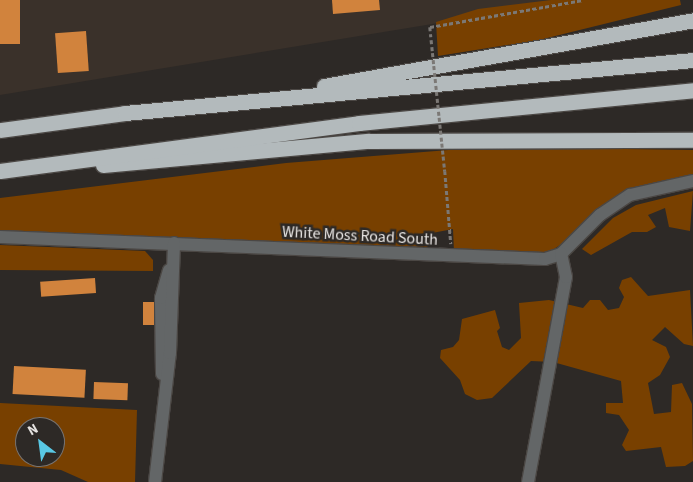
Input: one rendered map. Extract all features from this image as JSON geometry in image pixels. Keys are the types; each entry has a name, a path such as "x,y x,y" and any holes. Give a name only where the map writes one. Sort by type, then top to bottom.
{"highway":[{"path":"0,130 194,106 446,67 693,20"},
{"path":"194,106 693,60"},
{"path":"0,173 359,122 693,90"},
{"path":"0,173 368,141 693,140"}],"street":[{"path":"528,482 566,277 561,254 600,215 630,196 693,181"},
{"name":"White Moss Road South","path":"0,237 174,243 452,258 545,260 561,254"},
{"path":"155,482 164,383 170,353 174,243"}],"path":[{"path":"452,258 430,26 583,0"}],"shaded area":[{"path":"0,0 579,0 0,95"},
{"path":"551,0 680,0 681,5 539,40 438,56 436,22 478,9"},
{"path":"486,147 693,150 693,179 649,186 545,255 454,252 453,229 427,234 428,249 0,238 0,198 286,163"},
{"path":"693,191 690,231 669,227 665,208 648,215 656,227 647,232 632,232 591,255 582,249 613,218 636,205"},
{"path":"0,245 145,251 153,260 153,271 0,270"},
{"path":"631,277 648,296 690,290 693,346 684,344 665,327 652,340 666,347 670,357 660,375 648,383 654,414 671,412 672,385 682,383 692,404 693,461 685,466 666,467 661,447 626,451 622,445 629,430 619,415 606,413 606,403 623,403 621,381 553,362 531,361 492,398 477,400 465,394 460,380 440,358 441,350 453,347 459,340 462,319 495,310 500,328 497,331 502,347 509,350 521,338 519,303 549,300 583,308 590,300 600,300 608,310 619,308 624,297 619,288 622,280"},
{"path":"0,403 137,410 135,482 88,482 61,470 30,467 65,467 65,417 15,417 15,465 0,464"}],"building":[{"path":"0,0 20,0 20,44 0,44"},
{"path":"332,0 379,0 380,10 333,14"},
{"path":"86,31 89,71 58,73 55,33"},
{"path":"95,278 96,293 41,297 40,282"},
{"path":"143,302 154,302 154,325 143,325"},
{"path":"14,366 86,370 84,398 13,394"},
{"path":"94,382 128,383 127,400 93,399"}]}
